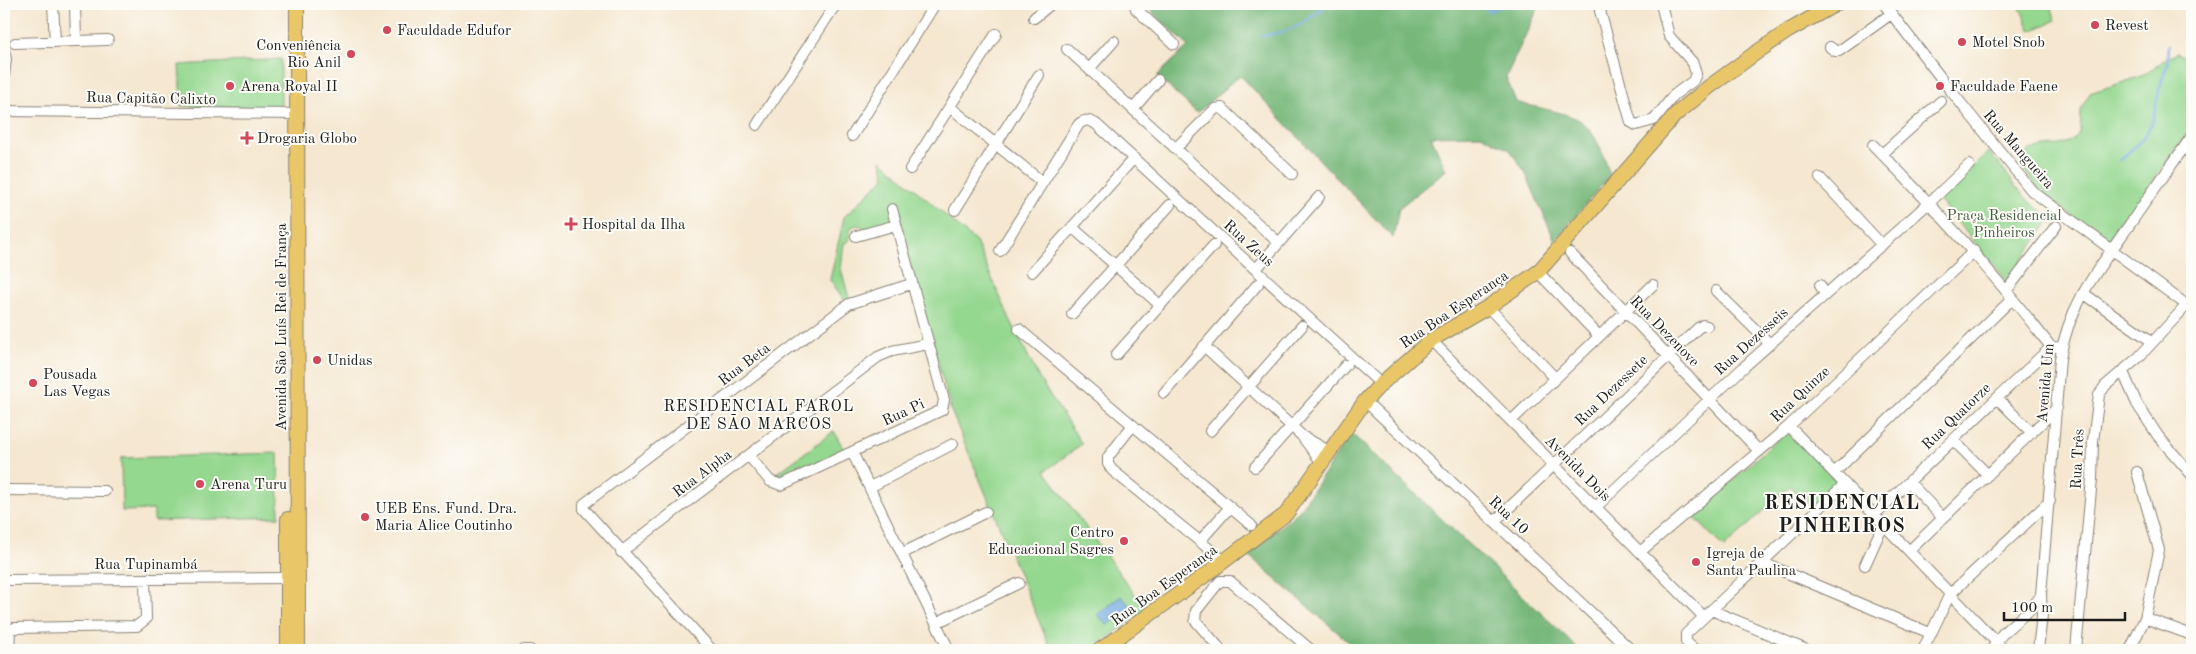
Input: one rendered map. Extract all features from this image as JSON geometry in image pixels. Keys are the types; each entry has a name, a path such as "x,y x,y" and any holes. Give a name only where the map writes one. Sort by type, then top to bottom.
{"main road":[{"name":"Avenida São Luís Rei de França","path":"287,4 293,114 298,650"},
{"name":"Avenida São Luís Rei de França","path":"288,650 293,114 296,4"},
{"name":"Rua Boa Esperança","path":"1100,650 1216,576 1224,561 1286,514 1365,401 1381,384 1431,340 1488,307 1538,272 1673,111 1788,31 1836,4"}],"street":[{"path":"53,4 55,42"},
{"path":"75,4 76,41"},
{"path":"757,126 834,7 840,4"},
{"path":"852,136 934,4"},
{"path":"1034,18 1051,4"},
{"path":"1134,4 1136,9 1174,44"},
{"path":"1604,4 1600,11 1631,122 1636,125 1654,120 1674,95 1693,80 1696,74 1693,63 1669,36 1661,4"},
{"name":"Rua Mangueira","path":"1884,4 2032,190 2189,308"},
{"path":"1830,47 1835,51 1839,51 1891,14"},
{"path":"910,169 996,34"},
{"path":"16,43 108,40"},
{"path":"1089,69 1114,41"},
{"path":"1068,49 1279,243"},
{"path":"4,50 6,59 4,76"},
{"path":"955,210 1039,75"},
{"path":"1133,109 1158,80"},
{"path":"1882,154 1941,101"},
{"path":"950,107 1042,182 1000,251"},
{"path":"1176,148 1215,108 1222,108 1292,174"},
{"name":"Rua Capitão Calixto","path":"4,111 293,114"},
{"name":"Rua Zeus","path":"1042,182 1079,124 1084,120 1096,124 1381,384"},
{"name":"Avenida Um","path":"2038,650 2042,615 2041,595 2058,408 2057,347 2083,293 2192,136"},
{"path":"1873,145 1930,202 2057,347"},
{"path":"1032,272 1134,158"},
{"name":"Rua Dezesseis","path":"1596,507 1770,344 1795,315 1825,295 1969,165"},
{"path":"1820,178 1882,245"},
{"path":"1256,270 1319,197"},
{"path":"1072,314 1170,205"},
{"name":"Rua Pi","path":"749,456 770,481 778,485 944,408 944,400 892,209"},
{"path":"856,236 896,225"},
{"path":"1834,473 2010,294 2056,226"},
{"path":"1072,227 1160,305"},
{"path":"1116,356 1214,244"},
{"name":"Rua Quinze","path":"1640,552 1789,426 1974,251"},
{"name":"Rua Dezenove","path":"1570,253 1759,451"},
{"path":"1538,272 1600,336"},
{"name":"Rua Beta","path":"622,552 583,506 843,308 862,298 911,284"},
{"path":"1164,393 1258,284"},
{"path":"1511,421 1653,285"},
{"path":"1820,285 1825,295"},
{"path":"1716,291 1770,344"},
{"path":"2083,293 2147,338"},
{"path":"1488,307 1555,378"},
{"name":"Rua Três","path":"2076,650 2097,402 2105,386 2124,372 2189,308"},
{"name":"Rua Dezessete","path":"1494,522 1698,328 1702,325 1707,326"},
{"path":"1210,431 1302,326"},
{"path":"1019,329 1250,525"},
{"name":"Avenida Dois","path":"1431,340 1640,552 1707,614 1807,650"},
{"name":"Rua Alpha","path":"622,552 878,357 892,351 928,344"},
{"path":"1204,346 1326,458"},
{"name":"Rua Quatorze","path":"1874,515 1997,398 2057,347"},
{"path":"1255,467 1346,365"},
{"path":"2124,372 2137,404 2158,436 2192,475"},
{"path":"1997,398 2032,433"},
{"name":"Rua 10","path":"1365,401 1631,650"},
{"path":"1909,551 2058,408"},
{"path":"1133,425 1108,457 1108,464 1120,477 1224,561"},
{"path":"1789,426 1950,594 1994,646 2004,650"},
{"path":"1953,440 1988,475"},
{"path":"870,487 953,444"},
{"path":"852,452 903,553 948,650"},
{"path":"2130,650 2145,618 2159,550 2137,472"},
{"path":"1909,482 1944,518"},
{"path":"1695,650 1686,642 1686,634 1845,484"},
{"path":"4,490 105,491"},
{"path":"1923,650 1950,594 2050,501"},
{"path":"1200,541 1230,507"},
{"path":"903,553 986,512"},
{"path":"1865,565 1883,525"},
{"path":"622,552 712,650"},
{"path":"1761,562 1930,633"},
{"name":"Rua Boa Esperança","path":"1220,650 1194,617 1216,576 1230,581 1311,650"},
{"name":"Rua Tupinambá","path":"4,580 288,578"},
{"path":"9,650 10,630 14,628 137,626 146,619 145,579"},
{"path":"936,623 1018,583"},
{"path":"1994,646 2002,633 2036,603 2041,595"},
{"path":"2145,618 2192,635"},
{"path":"524,650 530,650"}],"green space":[{"path":"1144,4 1545,4 1539,6 1506,77 1516,102 1562,113 1583,123 1597,141 1610,175 1555,241 1525,172 1510,150 1481,135 1431,136 1446,170 1399,208 1393,238 1240,75 1197,113 1157,76 1188,46"},
{"path":"2018,4 2050,4 2056,20 2031,31"},
{"path":"2177,52 2192,63 2192,126 2109,244 2040,192 2020,161 2031,151 2070,142 2076,137 2080,127 2082,107 2090,93 2139,77"},
{"name":"Arena Royal II","path":"281,59 281,108 181,106 179,65"},
{"name":"Praça Residencial Pinheiros","path":"1989,152 2024,196 2051,219 2007,281 1938,199"},
{"path":"881,160 976,242 1008,315 1040,380 1082,444 1045,471 1146,610 1091,650 1051,650 952,413 898,220 866,229 858,225 851,227 848,242 844,243 841,269 849,298 845,301 830,280 844,217 885,177"},
{"path":"1788,429 1838,483 1811,508 1790,486 1724,548 1694,517"},
{"path":"834,431 844,450 779,482 772,477"},
{"path":"1351,433 1580,650 1358,650 1247,554 1299,511"},
{"name":"Arena Turu","path":"278,453 279,517 154,521 154,510 122,511 121,458"}],"water":[{"path":"1121,596 1132,608 1107,625 1097,615"}],"waterway":[{"path":"1262,36 1298,26 1328,4"},
{"path":"1479,4 1489,11 1508,4"},
{"path":"2120,160 2144,138 2152,122 2167,65 2168,45"}],"place":[{"name":"Revest","path":"2095,25"},
{"name":"Faculdade Edufor","path":"387,30"},
{"name":"Motel Snob","path":"1962,42"},
{"name":"Conveniência Rio Anil","path":"351,54"},
{"name":"Arena Royal II","path":"230,86"},
{"name":"Faculdade Faene","path":"1940,86"},
{"name":"Drogaria Globo","path":"247,138"},
{"name":"Hospital da Ilha","path":"571,224"},
{"name":"Unidas","path":"317,360"},
{"name":"Pousada Las Vegas","path":"33,383"},
{"name":"Arena Turu","path":"200,484"},
{"name":"UEB Ens. Fund. Dra. Maria Alice Coutinho","path":"365,517"},
{"name":"Centro Educacional Sagres","path":"1124,541"},
{"name":"Igreja de Santa Paulina","path":"1696,562"}],"district":[{"name":"RESIDENCIAL FAROL DE SÃO MARCOS","path":"759,414"},
{"name":"RESIDENCIAL PINHEIROS","path":"1842,514"}]}
